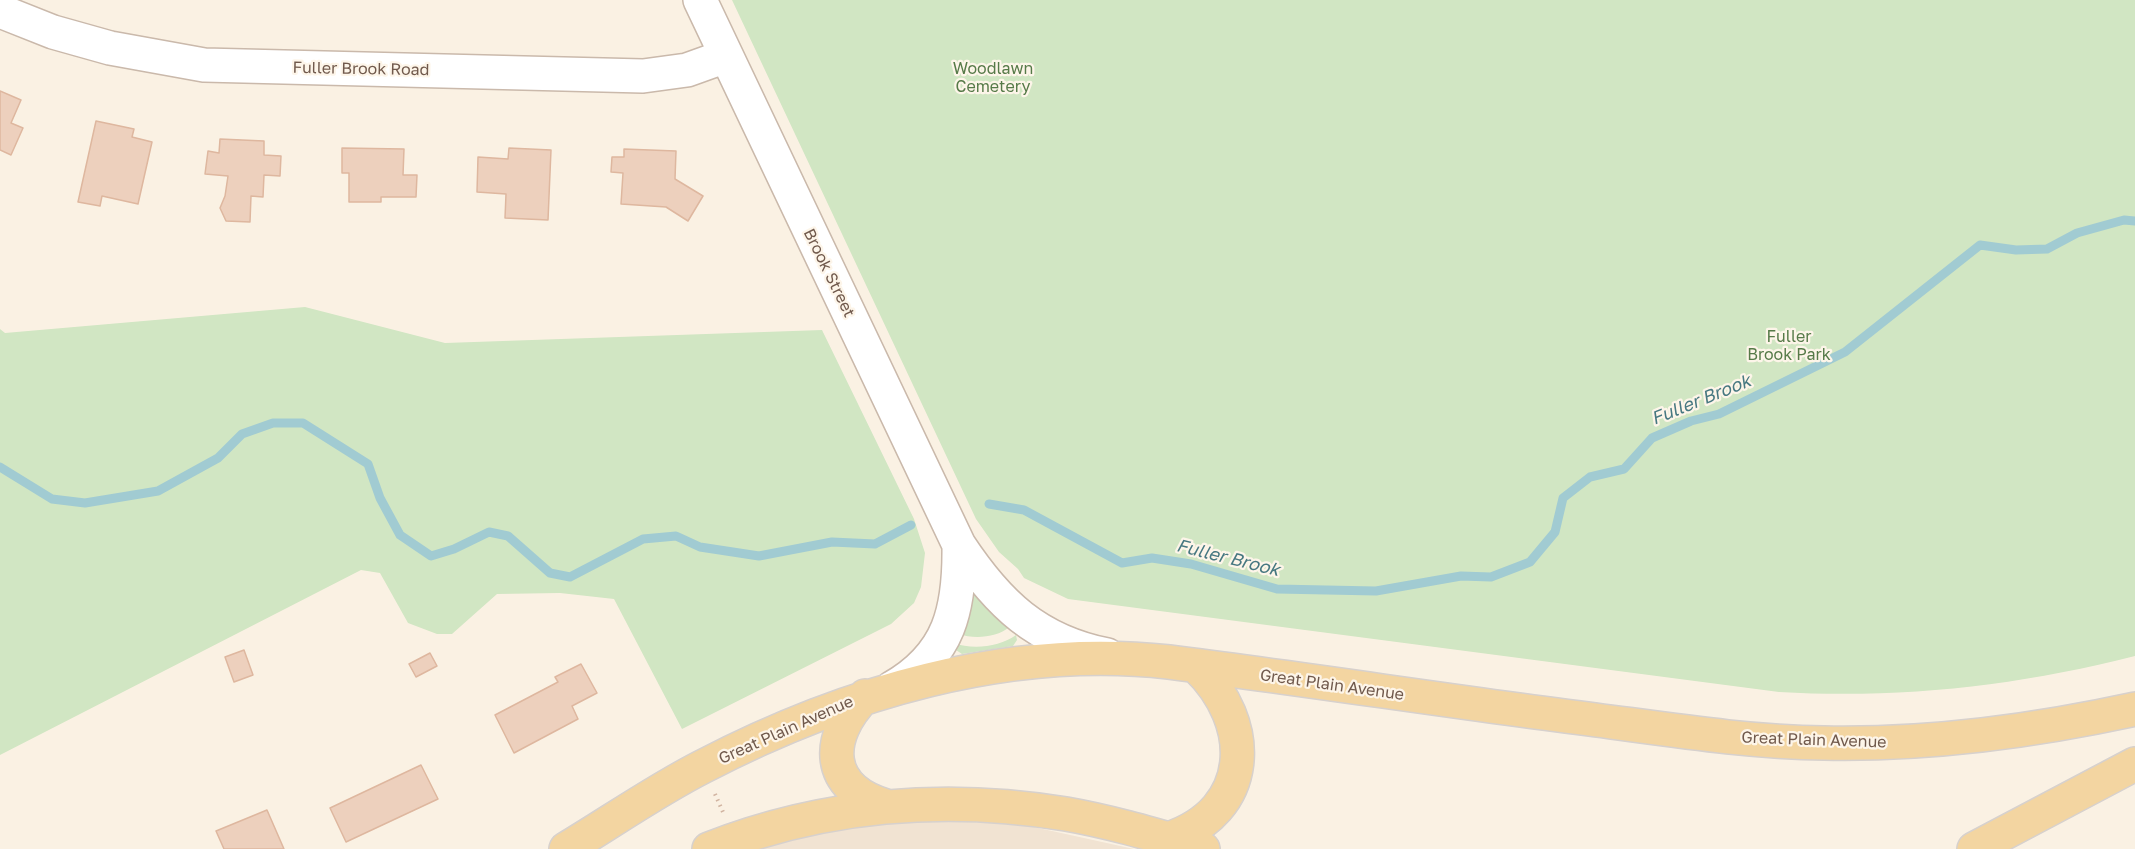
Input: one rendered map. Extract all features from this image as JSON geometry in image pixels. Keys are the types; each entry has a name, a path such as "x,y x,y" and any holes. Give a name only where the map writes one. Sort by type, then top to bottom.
{"main road":[{"name":"Great Plain Avenue","path":"566,849 702,767 816,714 878,692 980,670 1118,657 1713,735 1797,742 1879,743 1970,735 2037,727 2135,709"},
{"path":"1168,839 1196,828 1210,817 1230,787 1238,755 1235,724 1228,706 1220,691 1196,666"},
{"path":"878,692 845,720 839,733 837,762 841,776 854,791 871,802 886,806"},
{"path":"1974,849 2135,764"},
{"path":"709,849 791,821 848,810 950,804 1041,810 1096,820 1203,849"}],"street":[{"name":"Brook Street","path":"700,0 959,545 1001,600 1034,628 1074,647 1118,657"},
{"name":"Fuller Brook Road","path":"0,11 54,32 110,48 204,65 643,76 687,70 726,56"},
{"name":"Brook Street","path":"878,692 920,669 941,643 949,628 958,588 959,545"}],"path":[{"path":"715,792 726,821"}],"shaded area":[{"path":"888,819 1020,824 1134,849 756,849 778,840"}],"green space":[{"name":"Fuller Brook Park","path":"732,0 2135,0 2135,656 2047,675 1958,688 1870,694 1779,692 1068,599 1024,578 1018,569 999,552 976,519"},
{"path":"305,307 445,343 822,330 914,519 925,553 921,587 914,603 891,624 682,729 614,599 560,593 497,594 452,634 437,634 408,623 380,573 361,570 0,755 0,329 5,333"},
{"path":"969,583 1009,627 1004,631 985,636 971,637 959,634"},
{"path":"1016,635 1017,640 1013,646 962,654 953,648 954,643 969,646 994,645"}],"building":[{"path":"0,91 21,100 11,123 23,128 11,155 0,150"},
{"path":"96,121 134,129 132,137 152,142 138,204 102,196 100,206 78,202"},
{"path":"220,139 264,141 264,155 281,156 280,176 264,175 263,197 251,196 250,222 226,221 220,208 225,196 228,176 205,174 208,151 219,153"},
{"path":"342,148 404,149 403,175 417,175 416,197 381,197 381,202 349,202 349,173 342,173"},
{"path":"509,148 551,150 548,220 505,218 506,194 477,192 478,157 508,159"},
{"path":"624,149 676,151 675,179 703,196 688,221 666,207 621,204 623,173 611,172 612,157 624,157"},
{"path":"244,650 253,675 234,682 225,657"},
{"path":"430,653 437,666 416,677 409,664"},
{"path":"581,664 597,693 572,706 578,719 514,753 495,715 558,682 555,677"},
{"path":"421,765 438,799 346,842 330,808"},
{"path":"267,810 284,849 224,849 216,831"}],"waterway":[{"name":"Fuller Brook","path":"989,504 1024,510 1122,563 1152,558 1191,564 1277,589 1376,591 1461,576 1491,577 1530,562 1555,532 1563,498 1590,477 1624,469 1652,438 1691,421 1719,414 1845,352 1980,245 2016,250 2047,249 2077,233 2124,220 2135,221"},
{"name":"Fuller Brook","path":"0,467 52,499 85,503 158,491 218,458 242,434 273,423 303,423 368,464 380,498 400,535 431,556 454,549 489,532 508,536 550,573 570,577 643,539 676,536 700,547 759,556 832,542 875,544 911,525"}],"park label":[{"name":"Woodlawn Cemetery","path":"993,78"}]}
